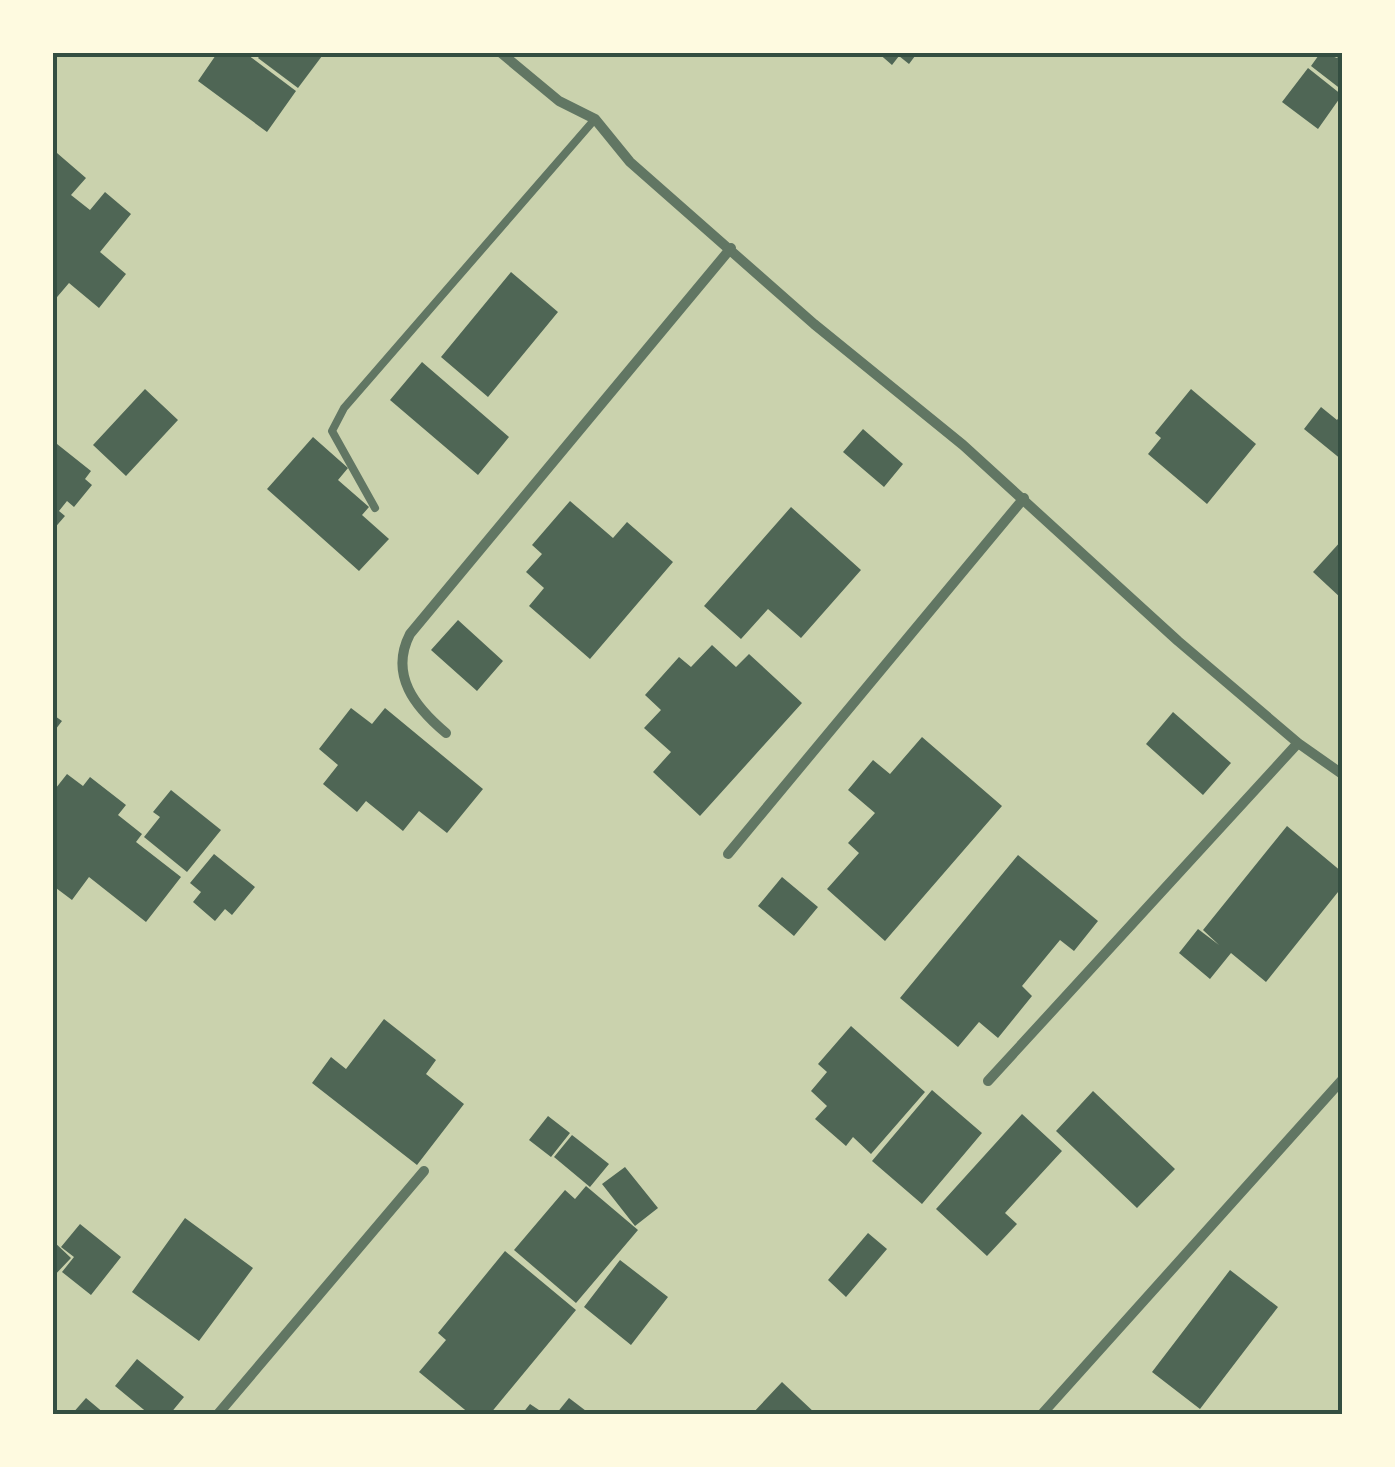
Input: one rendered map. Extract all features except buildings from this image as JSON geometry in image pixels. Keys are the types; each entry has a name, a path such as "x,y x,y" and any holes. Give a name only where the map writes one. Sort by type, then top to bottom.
{"street":[{"path":"500,52 559,101 595,118 630,162 814,324 1024,498 1178,641 1298,743 1342,774"},
{"path":"446,734 422,713 407,692 400,652 410,634 731,248"},
{"path":"728,854 1024,498"},
{"path":"988,1080 1298,743"},
{"path":"1042,1414 1342,1080"},
{"path":"218,1414 424,1171"}],"lane":[{"path":"375,508 332,431 344,408 595,118"}],"green space":[{"path":"53,53 1342,53 1342,1414 53,1414"}]}
